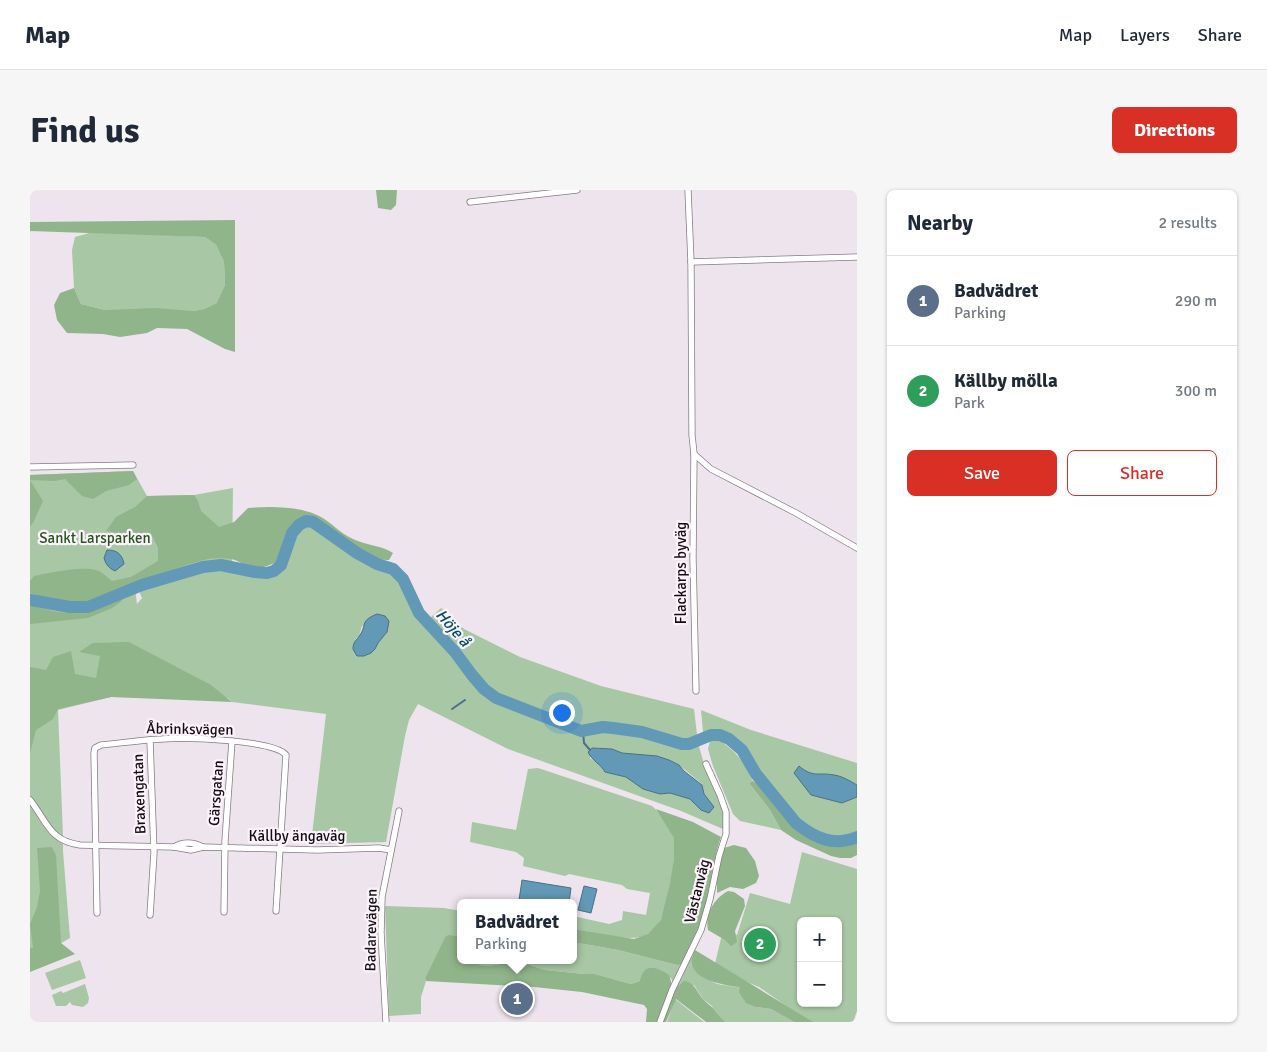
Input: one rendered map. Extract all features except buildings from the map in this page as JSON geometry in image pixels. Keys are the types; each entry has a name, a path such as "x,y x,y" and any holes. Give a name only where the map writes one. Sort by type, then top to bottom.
{"street":[{"path":"470,202 577,190"},
{"name":"Flackarps byväg","path":"688,190 691,262 696,691"},
{"path":"691,262 857,257"},
{"path":"694,454 711,469 796,513 857,548"},
{"path":"30,467 133,465"},
{"name":"Åbrinksvägen","path":"96,846 94,753 96,748 101,745 176,738 232,741 276,748 283,751 286,755 280,849"},
{"name":"Braxengatan","path":"150,740 154,847 150,915"},
{"name":"Gärsgatan","path":"224,912 225,848 232,741"},
{"name":"Västanväg","path":"660,1022 672,990 701,930 710,899 718,856 726,834 726,812 706,764"},
{"name":"Källby ängaväg","path":"30,800 50,830 63,841 80,845 174,847 191,850 203,847 280,849 378,848 391,850"},
{"name":"Badarevägen","path":"386,1022 381,924 382,897 399,811"},
{"path":"96,846 97,913"},
{"path":"276,911 280,849"}],"green space":[{"path":"376,190 397,190 396,205 391,210 378,208"},
{"path":"235,220 235,352 225,349 187,329 157,328 147,333 120,337 103,334 67,333 57,320 54,305 60,293 74,288 81,304 105,310 156,308 193,311 204,309 217,303 225,285 224,262 216,245 205,237 30,231 30,222"},
{"path":"93,232 205,237 216,245 224,262 225,285 218,303 193,311 105,310 81,304 74,288 72,250 75,237"},
{"name":"Sankt Larsparken","path":"133,471 147,496 194,495 233,488 232,562 203,561 135,588 137,604 142,598 139,591 193,573 224,569 263,577 277,573 285,562 295,534 302,527 310,525 329,534 355,556 389,571 399,578 417,616 429,619 441,608 464,629 520,657 601,686 694,709 698,743 704,764 724,810 723,829 681,811 508,749 418,704 409,720 405,736 386,842 311,844 326,714 232,702 228,698 111,697 58,710 63,851 70,938 30,961 30,475","holes":["362,626 387,632 375,649 355,640 359,636","592,748 657,756 669,760 679,765 702,784 704,794 714,807 701,810 690,799 670,793 660,794 643,789 626,777 605,772 602,766 590,758"]},
{"path":"133,471 137,479 129,485 106,491 93,499 82,496 65,479 55,481 30,480 30,475"},
{"path":"30,480 43,501 30,526"},
{"path":"194,495 201,511 219,527 234,522 248,508 275,507 295,509 313,513 353,539 393,553 389,560 370,556 360,551 314,517 305,517 297,520 288,530 278,561 259,568 248,567 232,559 208,559 186,565 99,599 77,602 54,601 30,593 30,581 34,576 67,570 93,569 99,571 112,581 131,577 158,561 158,548 153,537 106,531 116,517 135,507 147,496"},
{"path":"121,599 122,601 112,608 88,618 30,624 30,605 66,613 86,611"},
{"path":"129,642 211,685 232,702 111,697 58,709 53,719 36,730 30,753 30,667 46,670 53,657 71,651 75,674 96,678 100,656 79,652 93,643"},
{"path":"701,710 751,730 857,763 857,785 833,776 808,773 806,788 811,795 842,803 857,797 857,834 832,838 822,835 805,824 764,777 743,745 733,735 719,730 703,732"},
{"path":"719,740 743,762 753,781 749,783 770,810 781,830 740,821 733,814 708,749 710,741"},
{"path":"538,768 652,806 658,812 674,837 675,843 671,878 661,920 648,934 641,937 622,938 577,930 577,917 609,924 622,920 623,911 646,915 650,893 627,889 622,885 569,874 565,876 523,866 524,858 516,852 470,842 472,822 516,830 528,769"},
{"path":"753,781 764,789 800,831 811,840 823,845 838,846 857,841 857,855 851,858 831,856 796,840 781,830 770,810 749,783"},
{"path":"656,809 693,822 721,837 706,906 696,936 682,964 677,965 618,950 577,943 577,930 634,939 648,934 661,920 674,858 674,838"},
{"path":"734,845 746,848 755,861 759,876 756,883 743,889 730,887 717,893 717,878 724,848"},
{"path":"52,847 56,855 61,943 75,954 30,972 30,948 33,948 30,924 37,907 40,891 37,848"},
{"path":"802,852 857,869 857,1011 853,1022 809,1022 759,987 714,968 723,930 737,935 750,893 790,904"},
{"path":"728,891 734,892 744,899 745,906 735,931 737,942 731,946 708,930 707,924 709,912 715,902"},
{"path":"385,906 444,908 457,910 457,936 450,935 443,941 425,978 426,981 421,997 421,1014 389,1016"},
{"path":"446,936 457,936 457,964 489,966 526,964 545,970 595,974 631,984 640,981 644,971 655,968 669,975 672,985 658,1022 646,1022 647,1009 644,1005 582,992 534,987 426,981 425,978"},
{"path":"577,943 618,950 677,965 693,944 695,950 692,956 710,981 721,985 740,987 756,1007 771,1009 794,1022 726,1022 718,1017 712,1006 703,999 694,985 675,989 671,978 640,981 631,984 595,974 545,970 526,964 577,964"},
{"path":"695,950 813,1022 794,1022 771,1009 756,1007 746,1003 739,992 740,987 713,982 705,978 693,967 692,960"},
{"path":"80,960 86,978 52,990 45,973"},
{"path":"478,964 500,964 489,966"},
{"path":"684,981 691,983 705,1001 726,1022 706,1022 676,999 666,1022 663,1022 675,989"},
{"path":"85,984 89,998 88,1003 83,1007 72,1005 70,1002 66,1006 56,1006 52,995 61,991 63,993"},
{"path":"675,999 704,1022 667,1022"}],"water":[{"path":"107,550 118,553 123,561 124,564 115,571 108,566 104,558"},
{"path":"377,614 385,616 389,621 387,632 371,653 357,656 353,649 354,643 366,621"},
{"path":"592,748 657,756 669,760 679,765 702,785 704,794 714,807 709,813 701,810 690,799 670,793 660,794 643,789 626,777 605,772 588,752"},
{"path":"799,766 808,772 828,774 849,780 857,785 857,797 842,803 811,795 794,773"},
{"path":"522,880 571,888 570,899 519,899"},
{"path":"584,886 597,889 591,913 578,910"}],"waterway":[{"name":"Höje å","path":"30,600 70,607 88,607 142,585 203,567 221,565 267,573 274,571 281,565 292,533 299,525 306,521 313,522 357,553 377,564 393,569 403,579 419,613 455,652 484,689 496,698 581,731 603,727 613,728 642,732 682,744 689,744 711,735 720,735 729,739 742,750 756,774 796,823 817,837 832,841 848,840 857,837"},
{"path":"452,709 465,700"},
{"path":"583,731 584,743 590,750"}],"place":[{"name":"Källby mölla","path":"760,944"},
{"name":"Badvädret","path":"517,999"}]}
